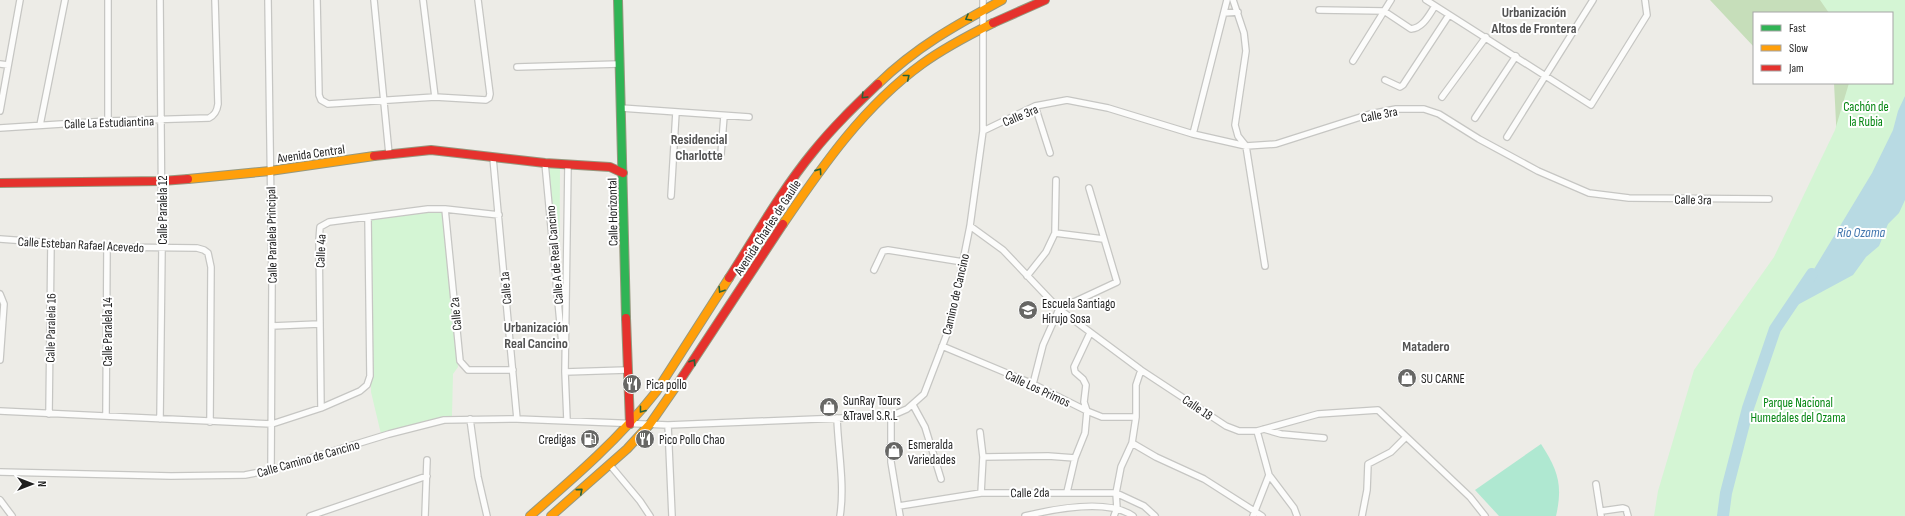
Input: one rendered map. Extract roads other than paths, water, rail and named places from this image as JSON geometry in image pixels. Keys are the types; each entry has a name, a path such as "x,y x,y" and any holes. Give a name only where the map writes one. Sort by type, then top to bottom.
{"main road":[{"name":"Calle Horizontal","path":"618,0 627,370 630,424"},
{"name":"Avenida Charles de Gaulle","path":"530,516 630,424 656,392 786,189 812,153 838,122 893,69 940,34 1002,0"},
{"name":"Avenida Charles de Gaulle","path":"551,516 610,465 649,425 678,385 810,184 844,138 890,90 921,65 951,45 984,27 1045,0"},
{"name":"Avenida Central","path":"0,184 162,181 270,171 389,154 431,150 493,158 614,168 623,173"}],"street":[{"path":"0,111 20,0"},
{"path":"40,125 65,0"},
{"path":"108,0 108,121"},
{"name":"Calle Paralela 12","path":"160,0 162,181 160,419"},
{"name":"Calle La Estudiantina","path":"0,128 108,121 209,118 216,113 218,104 215,0"},
{"name":"Calle Paralela Principal","path":"268,0 272,326 271,470"},
{"path":"317,0 319,95 321,100 328,104 435,97 486,100 489,98 490,94 478,0"},
{"path":"374,0 389,154"},
{"path":"423,0 435,97"},
{"name":"Camino de Cancino","path":"567,420 668,425 891,416 913,405 924,394 950,326 970,226 983,131 983,0"},
{"path":"1193,134 1227,0"},
{"path":"1233,0 1244,33 1246,51 1235,125 1238,136 1246,146 1265,266"},
{"path":"1353,61 1391,0"},
{"path":"1426,0 1591,105 1647,15 1645,0"},
{"path":"1506,137 1594,0"},
{"path":"1319,10 1384,11 1411,29 1424,23 1435,6"},
{"path":"1224,13 1238,12"},
{"path":"1385,80 1400,87 1402,86 1449,15"},
{"path":"1442,97 1486,37"},
{"path":"1476,118 1516,56"},
{"path":"0,64 8,65"},
{"path":"517,67 619,64"},
{"name":"Calle 3ra","path":"983,131 1035,106 1067,100 1088,103 1193,134 1246,146 1276,144 1370,114 1396,109 1424,109 1439,114 1479,139 1538,171 1589,193 1629,198 1769,200"},
{"path":"1035,106 1050,153"},
{"path":"621,108 749,117"},
{"path":"671,196 676,112"},
{"path":"721,154 724,116"},
{"name":"Calle 1a","path":"493,158 517,419"},
{"name":"Calle A de Real Cancino","path":"545,163 565,372"},
{"path":"567,420 565,372 568,165"},
{"path":"1027,276 1046,252 1055,233 1056,180"},
{"path":"1033,384 1043,345 1059,309 1117,282 1089,188"},
{"name":"Calle 4a","path":"321,408 319,324 320,228 329,222 428,209 445,209 498,215"},
{"name":"Calle 2a","path":"445,209 460,361 468,370 513,370"},
{"path":"0,411 272,424 321,408 360,392 367,385 370,376 368,217"},
{"name":"Calle 18","path":"970,226 1003,250 1059,309 1141,370 1226,426 1240,431 1257,431 1318,414 1378,410 1470,497 1485,516"},
{"path":"1055,233 1103,239"},
{"name":"Calle Esteban Rafael Acevedo","path":"0,239 107,247 197,248 208,253 211,267 210,422"},
{"name":"Calle Paralela 16","path":"49,414 51,243"},
{"name":"Calle Paralela 14","path":"106,416 107,247"},
{"path":"874,270 883,251 888,250 963,262"},
{"path":"0,294 4,299 4,307 0,360"},
{"path":"272,326 319,324"},
{"path":"1067,492 1076,458 1085,433 1087,411 1084,402 1086,385 1083,379 1075,372 1074,368 1090,333"},
{"name":"Calle Los Primos","path":"942,346 1033,384 1102,417 1136,417"},
{"path":"565,372 627,370"},
{"path":"1114,516 1117,508 1116,493 1121,467 1132,443 1136,417 1136,385 1141,370"},
{"path":"913,405 925,427 941,479"},
{"path":"891,416 891,462 900,516"},
{"path":"837,418 842,483 840,516"},
{"path":"470,419 478,477 487,516"},
{"name":"Calle Camino de Cancino","path":"0,472 171,476 245,475 271,470 444,420 567,420"},
{"path":"668,425 672,516"},
{"path":"1264,429 1281,434 1324,438"},
{"path":"1257,431 1269,475 1294,508 1297,516"},
{"path":"980,432 983,457 981,493"},
{"path":"1362,516 1368,464 1391,452 1406,437"},
{"path":"1132,443 1156,457 1204,479 1254,514 1262,516"},
{"path":"983,457 1048,456 1076,458"},
{"path":"425,516 427,460"},
{"path":"610,465 640,501 650,516"},
{"path":"1254,514 1259,497 1269,475"},
{"path":"310,516 427,476"},
{"path":"1596,484 1602,514 1623,508 1626,509 1628,516"},
{"name":"Calle 2da","path":"899,506 981,493 1116,493 1144,506 1155,516"},
{"path":"0,500 12,516"},
{"path":"1025,516 1090,506 1117,508 1133,516"}],"water":[{"name":"Río Ozama","path":"1905,96 1905,200 1899,213 1888,224 1879,246 1866,257 1853,275 1790,309 1872,173 1893,130 1898,111"}],"waterway":[{"name":"Río Ozama","path":"1723,516 1726,493 1748,408 1775,329 1812,274"}],"place":[{"name":"Escuela Santiago Hirujo Sosa","path":"1028,310"},
{"name":"SU CARNE","path":"1407,378"},
{"name":"Pica pollo","path":"632,384"},
{"name":"SunRay Tours &Travel S.R.L","path":"829,407"},
{"name":"Credigas","path":"590,439"},
{"name":"Pico Pollo Chao","path":"645,439"},
{"name":"Esmeralda Variedades","path":"894,451"}],"district":[{"name":"Urbanización Altos de Frontera","path":"1534,20"},
{"name":"Residencial Charlotte","path":"699,148"},
{"name":"Urbanización Real Cancino","path":"536,336"},
{"name":"Matadero","path":"1426,346"}],"park label":[{"name":"Cachón de la Rubia","path":"1866,114"},
{"name":"Parque Nacional Humedales del Ozama","path":"1798,410"}]}
